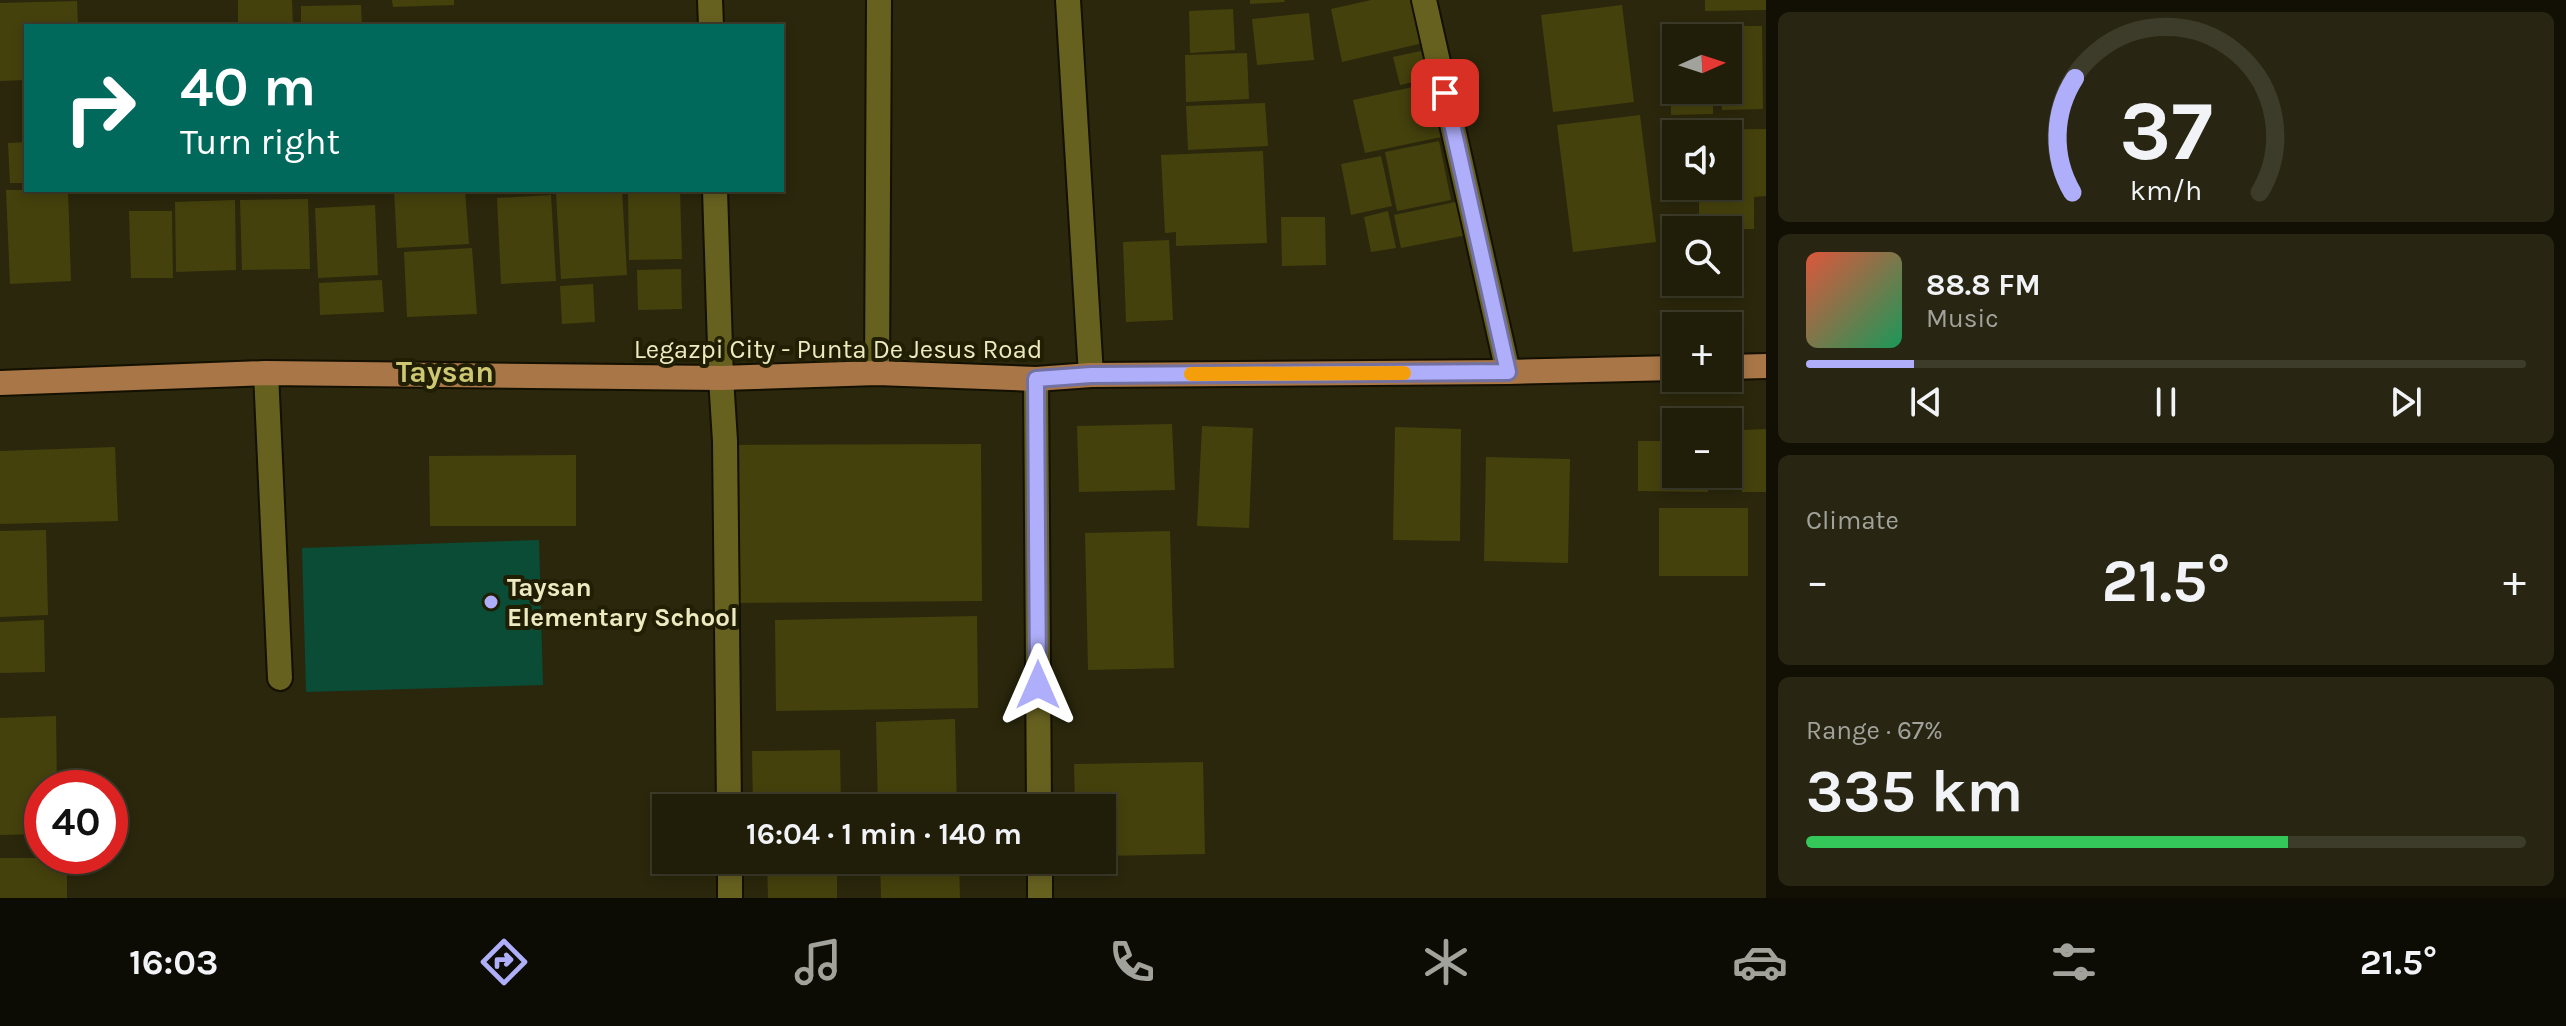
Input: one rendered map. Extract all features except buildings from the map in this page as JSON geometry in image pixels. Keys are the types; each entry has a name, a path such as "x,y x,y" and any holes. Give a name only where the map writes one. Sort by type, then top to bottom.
{"main road":[{"path":"1742,367 1766,366"},
{"name":"Legazpi City - Punta De Jesus Road","path":"0,383 266,373 721,378 877,373 1036,379 1091,375 1662,368"}],"street":[{"path":"710,0 711,24"},
{"path":"877,373 879,0"},
{"path":"1068,0 1091,375"},
{"path":"1424,0 1508,372"},
{"path":"715,192 725,441 729,794"},
{"path":"266,373 280,678"},
{"path":"1036,379 1039,794"},
{"path":"730,874 730,898"},
{"path":"1040,874 1040,898"}],"green space":[{"path":"539,540 543,685 306,692 302,548"}],"slow traffic":[{"path":"1191,374 1404,373"}],"place":[{"name":"Taysan Elementary School","path":"491,602"}],"district":[{"name":"Taysan","path":"445,372"}],"route":[{"path":"1038,685 1036,379 1091,375 1508,372 1445,93"}]}
